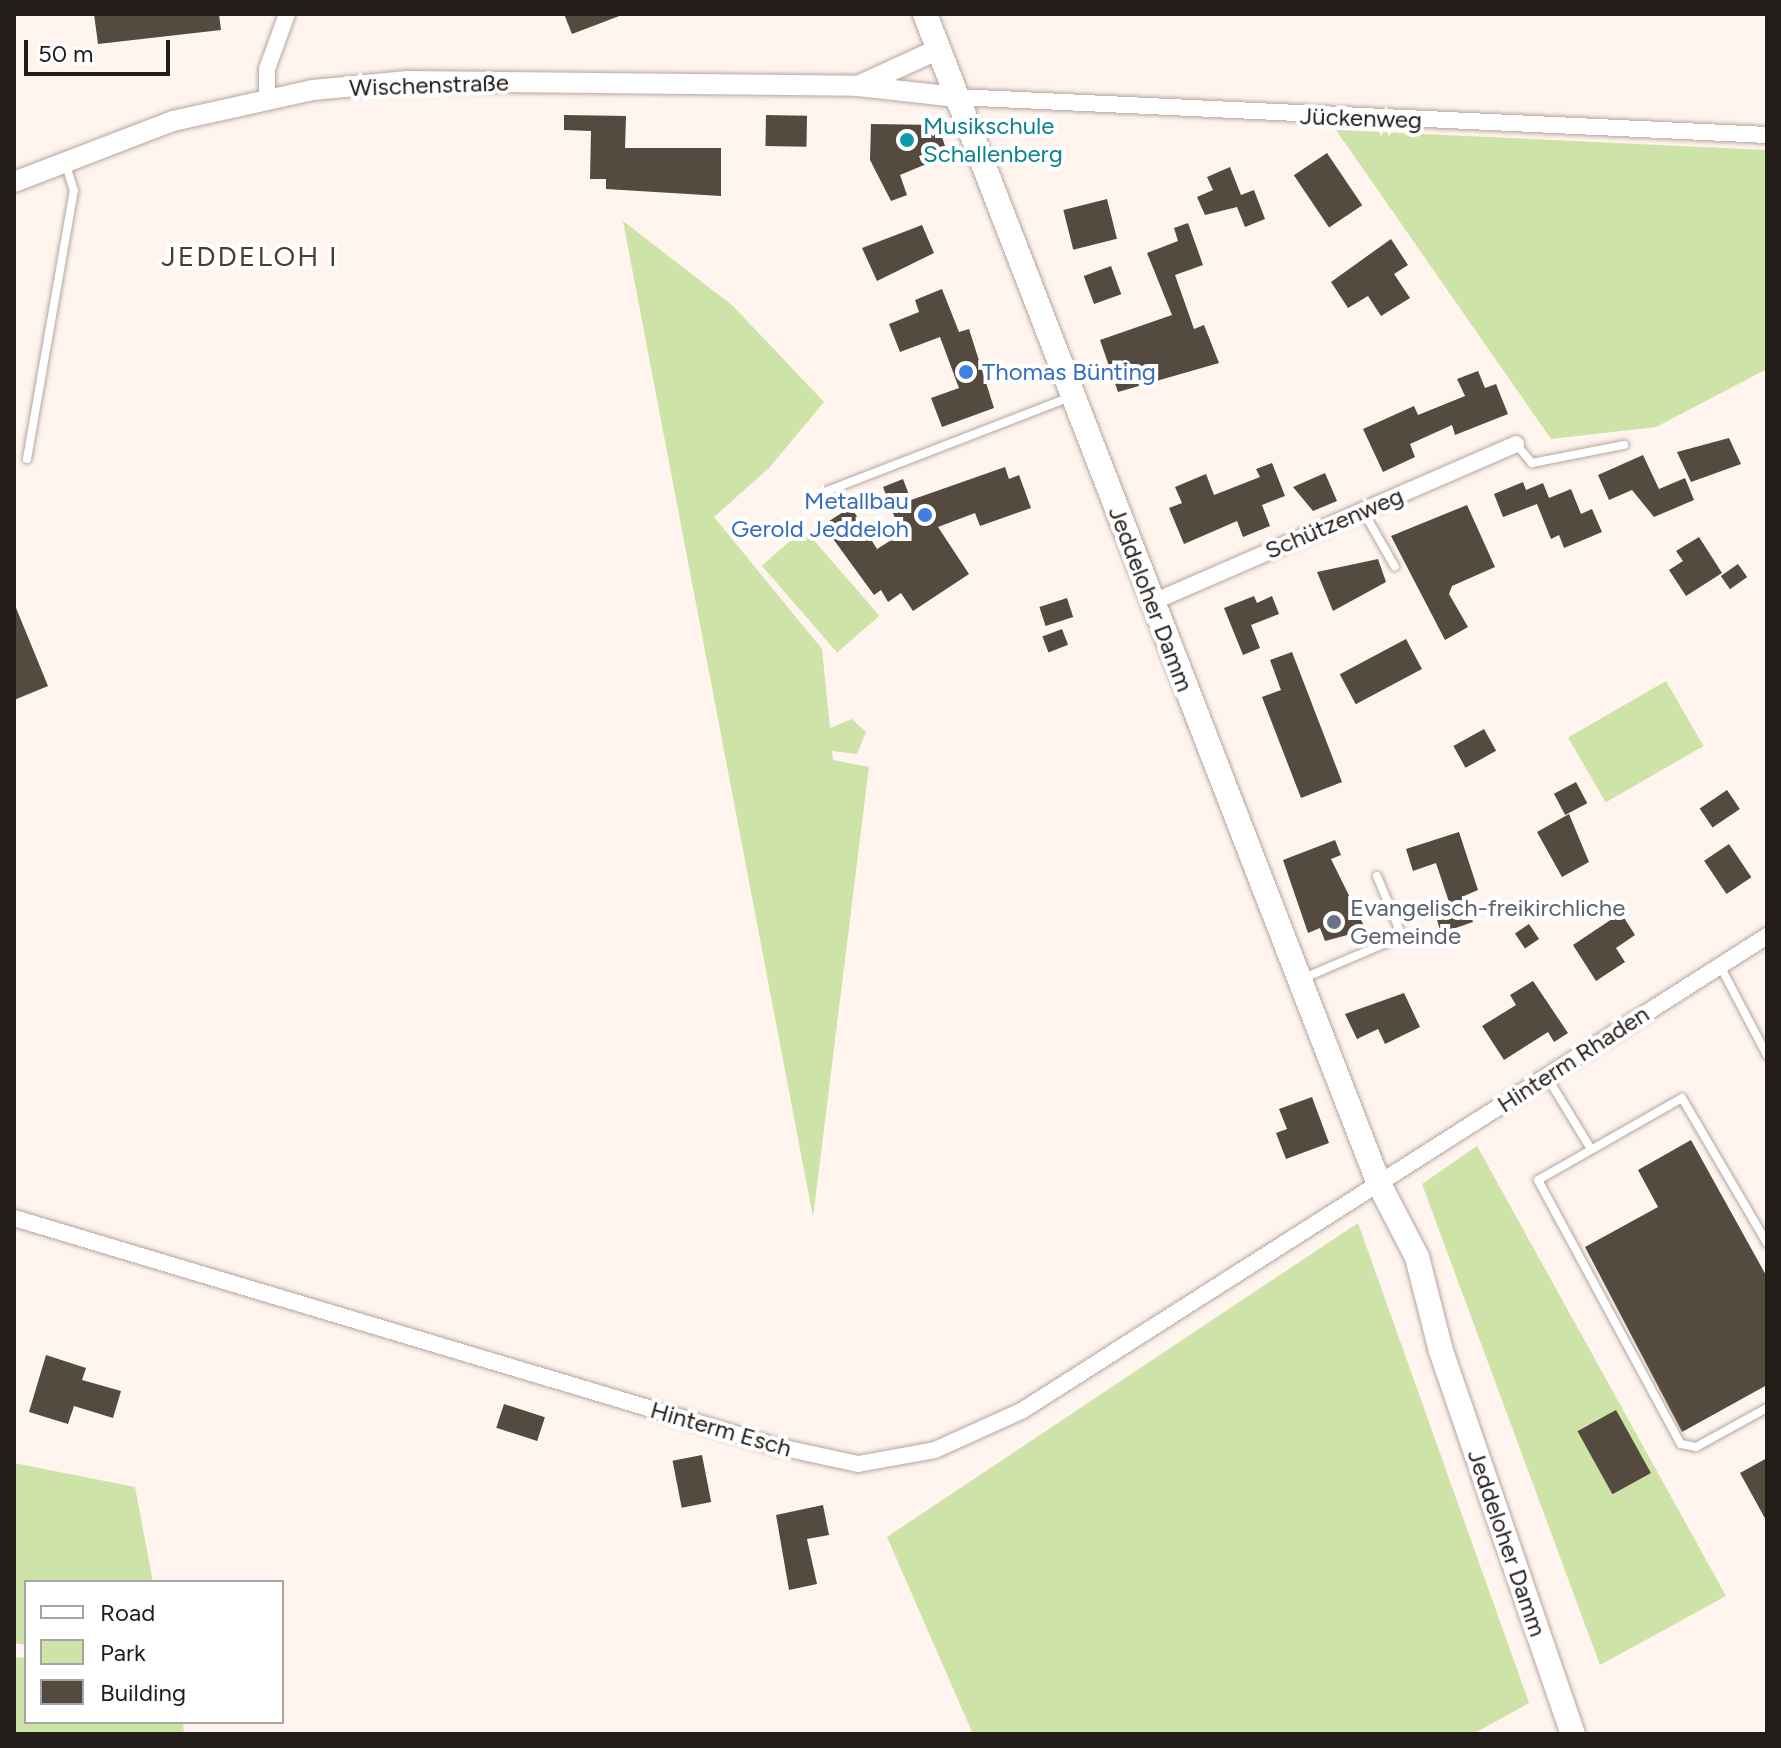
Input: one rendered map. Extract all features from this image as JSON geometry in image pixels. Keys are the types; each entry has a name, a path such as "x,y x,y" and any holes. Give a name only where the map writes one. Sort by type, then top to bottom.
{"main road":[{"name":"Jeddeloher Damm","path":"925,14 1071,397 1379,1184 1417,1257 1441,1351 1573,1734"}],"street":[{"path":"267,98 267,69 287,14"},
{"name":"Wischenstraße","path":"858,86 939,49"},
{"name":"Wischenstraße","path":"14,182 173,121 267,98 408,81 858,86 956,97"},
{"name":"Jückenweg","path":"956,97 1767,135"},
{"name":"Schützenweg","path":"1153,602 1516,444"},
{"name":"Hinterm Rhaden","path":"1379,1184 1767,936"},
{"name":"Hinterm Esch","path":"14,1218 775,1446 858,1464 935,1450 1023,1410 1379,1184"}],"lane":[{"path":"27,459 74,191 65,161"},
{"path":"827,491 1071,397"},
{"path":"1516,444 1532,463 1624,445"},
{"path":"1363,511 1395,567"},
{"path":"1300,980 1402,936 1377,876"},
{"path":"1720,965 1767,1055"},
{"path":"1546,1076 1591,1149"},
{"path":"1767,1243 1682,1098 1538,1180 1681,1444 1696,1447 1767,1408"}],"green space":[{"path":"1336,130 1767,150 1767,369 1656,427 1551,439"},
{"path":"623,221 733,306 824,402 769,468 714,517 822,649 830,728 852,719 866,732 857,754 832,751 833,760 869,767 813,1217"},
{"path":"804,529 879,616 837,653 762,566"},
{"path":"1666,681 1704,746 1606,802 1568,738"},
{"path":"1477,1146 1726,1596 1600,1665 1422,1184"},
{"path":"1358,1223 1529,1703 1473,1734 973,1734 887,1537"},
{"path":"14,1463 135,1487 153,1580 24,1580 24,1645 14,1643"},
{"path":"14,1657 24,1658 24,1724 183,1724 184,1734 14,1734"}],"building":[{"path":"94,14 219,14 221,30 98,44"},
{"path":"564,14 621,14 622,15 572,34"},
{"path":"564,115 626,116 625,148 721,148 721,196 606,189 606,179 590,179 591,131 564,130"},
{"path":"766,115 807,116 806,147 765,146"},
{"name":"Musikschule Schallenberg","path":"871,124 938,125 948,155 900,175 907,195 891,201 870,160"},
{"path":"1327,153 1362,205 1329,228 1294,175"},
{"path":"1230,167 1241,195 1254,190 1265,219 1245,227 1237,207 1205,215 1197,197 1213,190 1207,177"},
{"path":"1107,199 1117,239 1073,250 1063,210"},
{"path":"1188,223 1203,265 1175,275 1194,329 1204,325 1219,363 1118,392 1100,340 1172,315 1147,253 1178,241 1174,228"},
{"path":"922,225 934,253 877,281 862,248"},
{"path":"1391,239 1408,265 1394,274 1410,298 1381,316 1368,296 1348,308 1331,282"},
{"path":"1111,266 1121,294 1094,304 1084,276"},
{"path":"942,289 959,332 969,329 994,408 942,427 931,398 959,388 940,337 900,352 889,324 919,312 915,300"},
{"path":"1478,371 1485,388 1496,384 1508,414 1455,435 1452,425 1410,444 1415,457 1383,472 1363,429 1414,406 1418,415 1465,396 1457,379"},
{"path":"1729,438 1741,464 1691,482 1677,452"},
{"path":"1643,455 1659,489 1685,478 1694,500 1654,517 1632,490 1609,500 1598,475"},
{"path":"1272,463 1285,496 1262,505 1270,526 1243,537 1237,521 1184,544 1169,508 1182,503 1175,487 1206,474 1214,495 1260,477 1256,469"},
{"path":"1005,467 1009,479 1019,475 1031,508 980,526 975,513 938,527 969,574 913,611 901,593 888,602 881,590 874,595 823,525 851,507 877,549 901,534 883,487 903,479 911,500"},
{"path":"1325,473 1337,501 1313,511 1293,487"},
{"path":"1523,482 1526,490 1543,483 1549,498 1571,489 1581,514 1592,509 1602,532 1564,548 1559,535 1551,539 1537,504 1503,517 1494,494"},
{"path":"1467,505 1495,567 1452,586 1449,594 1468,627 1445,640 1391,536"},
{"path":"1699,537 1722,573 1686,596 1669,570 1683,561 1676,551"},
{"path":"1378,559 1386,582 1333,611 1317,572"},
{"path":"1738,564 1747,577 1730,589 1721,576"},
{"path":"1254,596 1257,603 1272,596 1279,614 1251,625 1260,648 1243,655 1224,608"},
{"path":"1067,598 1073,617 1046,626 1039,607"},
{"path":"14,603 48,686 14,700"},
{"path":"1062,629 1068,645 1048,652 1042,637"},
{"path":"1406,639 1422,669 1356,704 1340,674"},
{"path":"1292,652 1342,782 1301,798 1262,697 1281,690 1270,660"},
{"path":"1484,729 1496,751 1466,768 1453,746"},
{"path":"1576,782 1587,803 1565,815 1554,794"},
{"path":"1727,790 1740,809 1713,828 1700,808"},
{"path":"1569,814 1589,862 1562,877 1537,832"},
{"path":"1459,832 1478,890 1464,896 1473,922 1441,933 1434,910 1450,905 1436,863 1413,871 1406,849"},
{"path":"1335,840 1341,855 1331,859 1366,930 1325,941 1320,928 1308,933 1283,860"},
{"path":"1729,844 1751,877 1726,894 1704,861"},
{"path":"1621,913 1635,935 1616,948 1625,962 1596,981 1573,945"},
{"path":"1529,924 1539,939 1525,948 1515,934"},
{"path":"1533,981 1568,1033 1554,1042 1548,1032 1504,1060 1482,1026 1516,1005 1510,995"},
{"path":"1404,993 1420,1027 1385,1044 1378,1029 1357,1039 1345,1014"},
{"path":"1312,1097 1329,1143 1286,1159 1276,1133 1287,1129 1279,1109"},
{"path":"1691,1140 1767,1277 1767,1385 1682,1432 1585,1247 1658,1207 1638,1170"},
{"path":"46,1355 86,1368 82,1380 121,1391 113,1418 74,1406 68,1424 29,1412"},
{"path":"504,1404 545,1417 537,1441 496,1428"},
{"path":"1616,1410 1651,1473 1612,1494 1578,1431"},
{"path":"702,1455 711,1502 682,1508 673,1461"},
{"path":"1767,1458 1767,1522 1740,1473"},
{"path":"823,1505 829,1535 807,1539 817,1584 789,1590 776,1515"}],"place":[{"name":"Musikschule Schallenberg","path":"907,140"},
{"name":"Thomas Bünting","path":"966,372"},
{"name":"Metallbau Gerold Jeddeloh","path":"925,515"},
{"name":"Evangelisch-freikirchliche Gemeinde","path":"1334,922"}],"district":[{"name":"JEDDELOH I","path":"250,256"}]}
